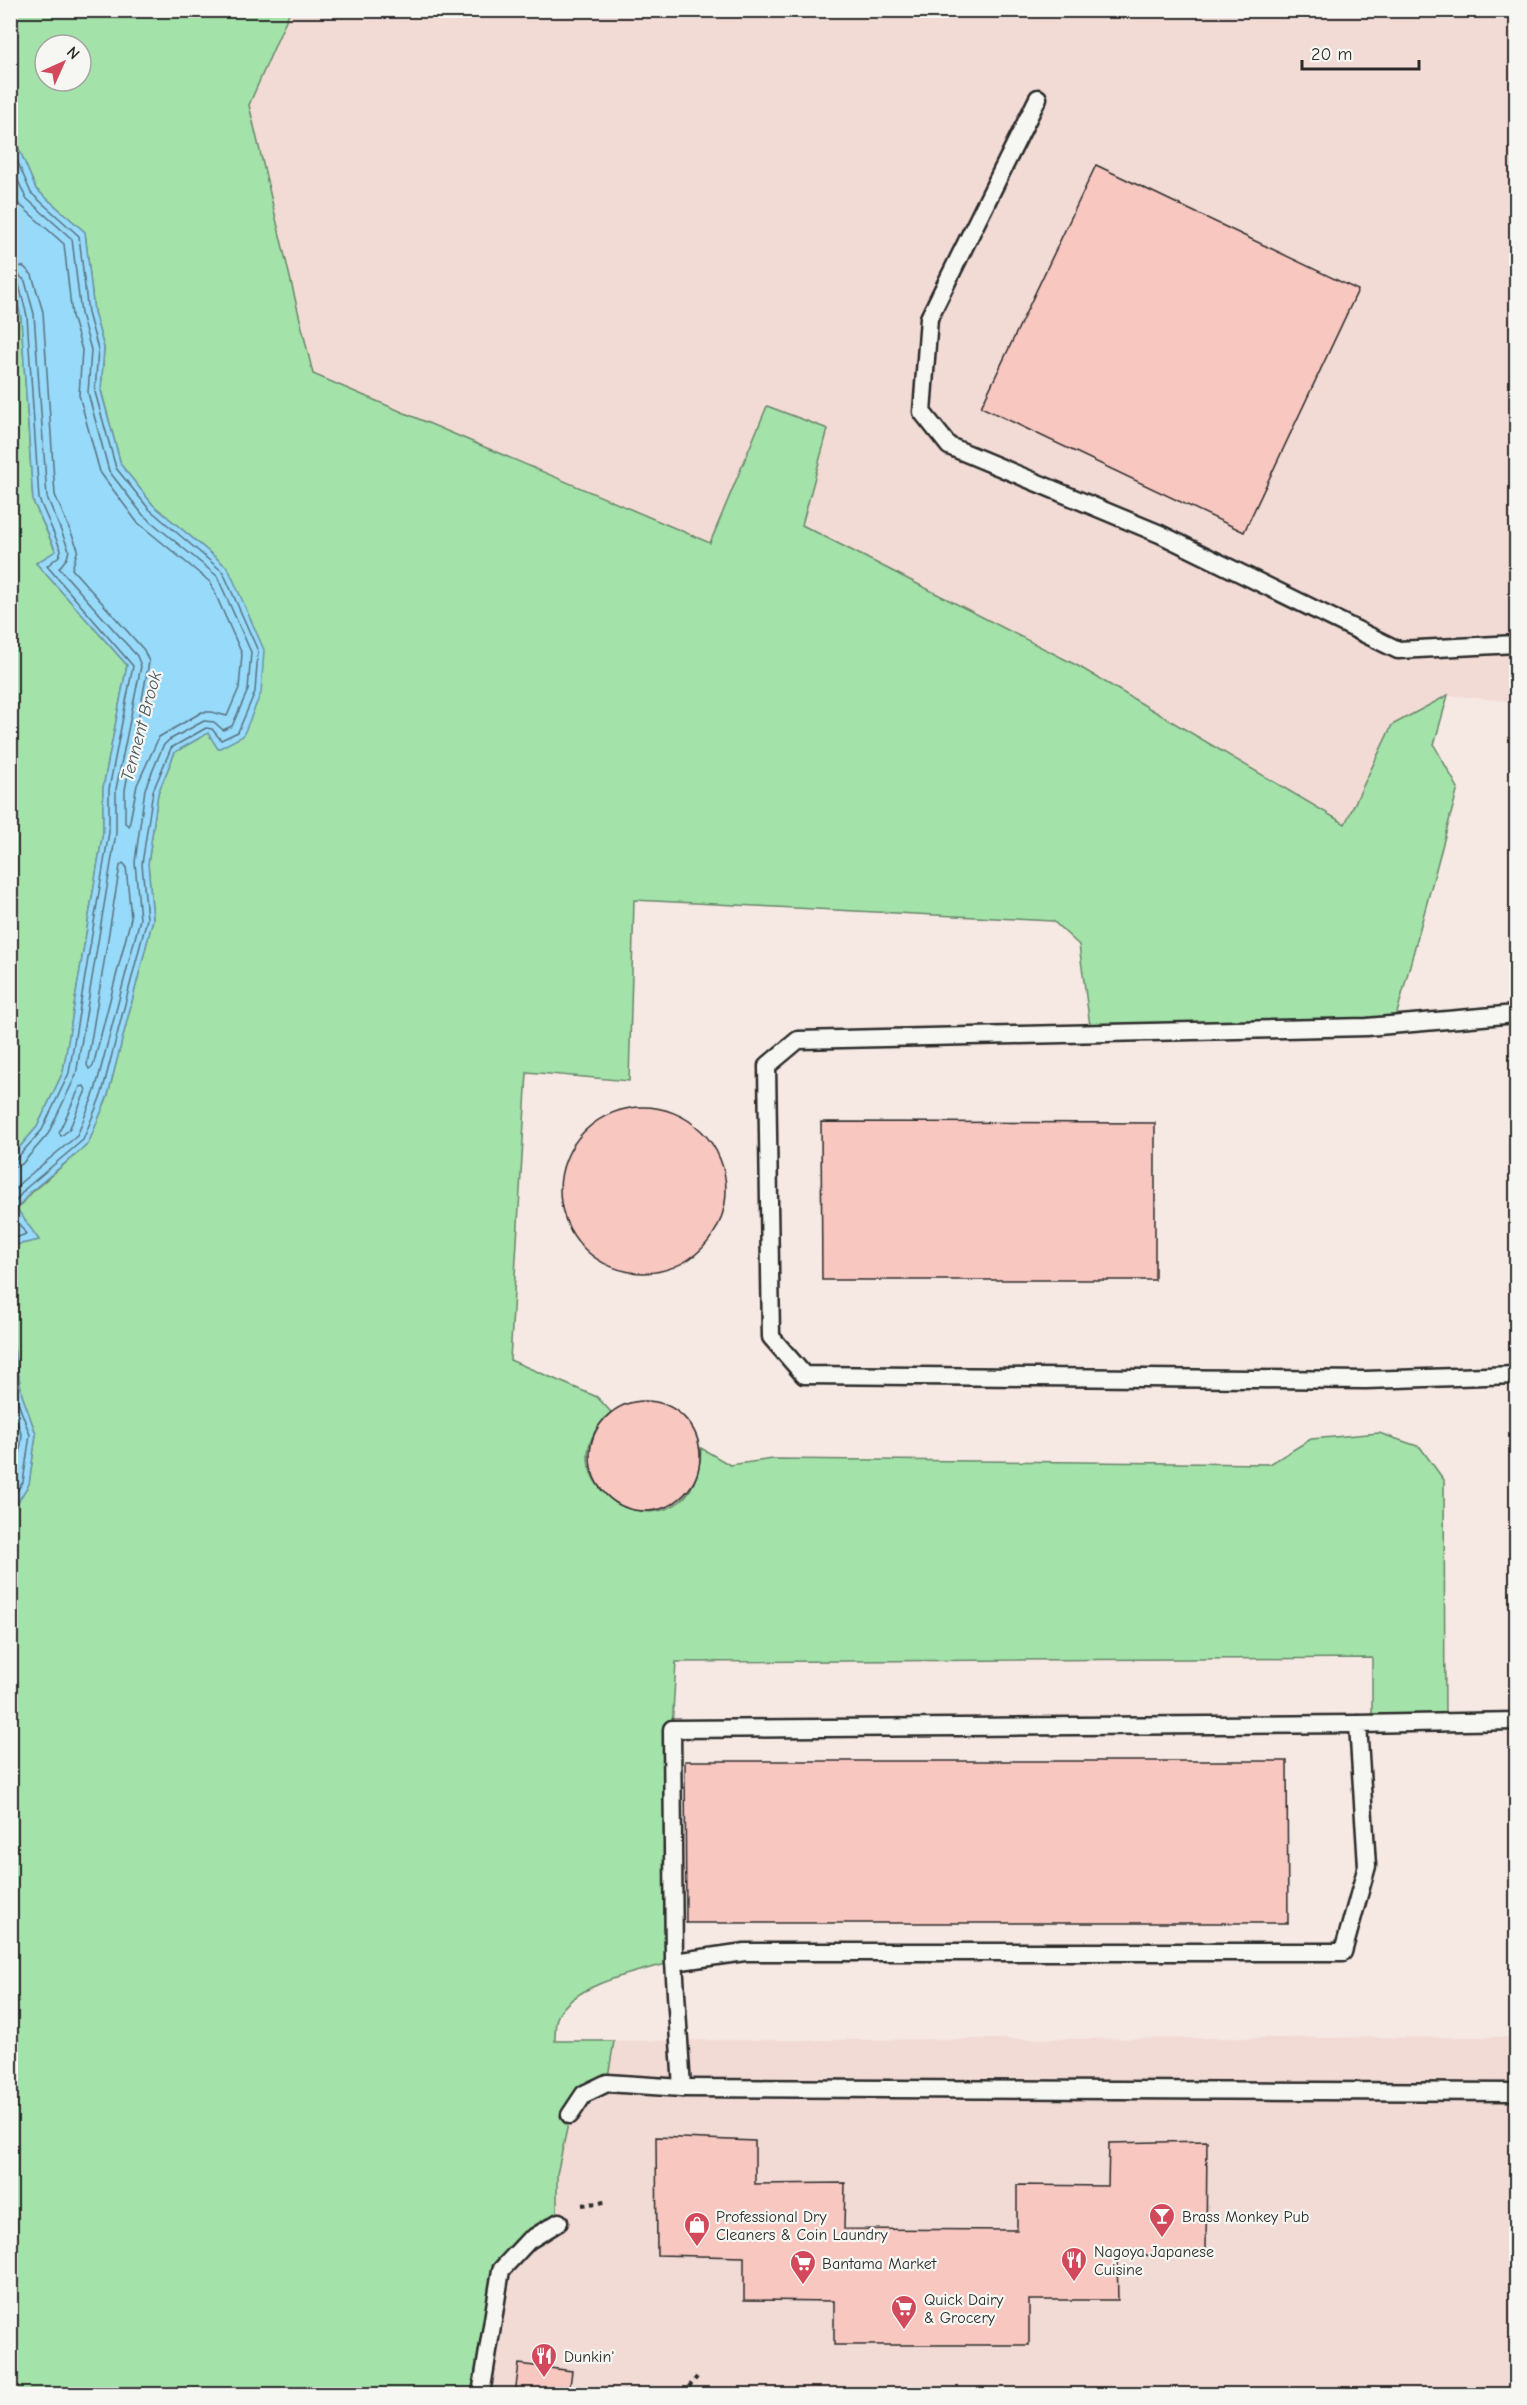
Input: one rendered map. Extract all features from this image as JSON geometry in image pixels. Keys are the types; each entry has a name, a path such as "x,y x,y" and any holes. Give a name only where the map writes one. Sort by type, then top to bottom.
{"lane":[{"path":"1038,98 929,318 922,412 949,446 1160,534 1398,650 1516,644"},
{"path":"1516,1014 1367,1027 798,1040 767,1066 771,1337 804,1375 1366,1380 1516,1375"},
{"path":"682,2088 674,1962 672,1729 1516,1721"},
{"path":"674,1962 745,1952 1343,1952 1367,1866 1358,1724"},
{"path":"570,2115 584,2094 607,2084 682,2088 1516,2092"},
{"path":"481,2394 501,2270 528,2241 559,2222"}],"path":[{"path":"683,2394 697,2377"}],"shaded area":[{"path":"290,11 1516,11 1516,702 1448,695 1392,725 1345,824 1078,666 802,525 828,429 766,406 711,544 312,374 249,105"},
{"path":"1516,2037 1516,2394 425,2394 555,2041"}],"green space":[{"path":"10,11 290,11 249,105 313,374 710,543 767,406 828,429 802,525 1078,666 1345,824 1392,725 1448,695 1434,745 1458,788 1393,1028 1091,1033 1079,945 1053,921 634,900 629,1081 527,1072 510,1360 597,1397 611,1412 591,1441 589,1468 602,1490 623,1506 649,1512 674,1506 693,1485 701,1448 730,1465 773,1459 1270,1464 1311,1439 1379,1433 1420,1447 1444,1480 1445,1723 1372,1724 1372,1658 676,1662 672,1729 674,1962 626,1974 592,1987 565,2006 557,2018 555,2041 614,2041 607,2083 570,2115 557,2174 557,2214 513,2254 481,2394 11,2394 10,1513 29,1484 36,1434 22,1395 11,1331 11,1246 39,1240 17,1210 33,1191 88,1144 108,1095 153,919 148,864 158,793 175,752 208,733 228,568 153,505 121,465 101,390 104,348 94,312 85,232 36,189 11,135"},
{"path":"10,275 21,317 33,501 56,552 36,563 127,665 103,788 103,832 63,1072 37,1127 11,1157"}],"water":[{"name":"Tennent Brook","path":"11,135 36,189 85,232 94,312 104,348 101,391 121,465 153,505 228,568 264,650 261,693 243,736 218,749 208,733 175,752 158,793 148,864 153,919 108,1095 88,1144 29,1193 17,1209 39,1240 11,1246 11,1157 37,1127 63,1072 103,832 103,788 127,665 36,563 56,551 33,501 21,317 11,275"},
{"path":"11,1331 22,1395 36,1434 29,1484 11,1513"}],"building":[{"path":"1096,165 1358,290 1244,532 981,407"},
{"path":"643,1107 675,1114 689,1121 701,1132 712,1144 719,1158 726,1190 719,1222 712,1236 701,1248 689,1259 675,1266 643,1273 611,1266 597,1259 585,1248 574,1236 567,1222 560,1190 567,1158 574,1144 585,1132 597,1121 611,1114"},
{"path":"821,1122 1155,1123 1155,1280 822,1280"},
{"path":"645,1401 666,1405 684,1417 696,1435 700,1456 696,1477 684,1495 666,1507 645,1511 624,1507 606,1495 594,1477 590,1456 594,1435 606,1417 624,1405"},
{"path":"685,1761 1287,1761 1288,1923 686,1923"},
{"path":"656,2137 755,2141 755,2184 845,2183 844,2229 1017,2230 1017,2185 1108,2186 1109,2143 1207,2141 1206,2251 1199,2256 1117,2255 1118,2300 1029,2300 1029,2345 834,2345 834,2301 744,2300 744,2257 657,2255"},
{"name":"Dunkin'","path":"519,2364 572,2371 570,2386 601,2390 600,2394 515,2394"}],"place":[{"name":"Brass Monkey Pub","path":"1162,2239"},
{"name":"Professional Dry Cleaners & Coin Laundry","path":"697,2248"},
{"name":"Nagoya Japanese Cuisine","path":"1074,2283"},
{"name":"Bantama Market","path":"803,2286"},
{"name":"Quick Dairy & Grocery","path":"904,2331"},
{"name":"Dunkin'","path":"544,2379"}]}
